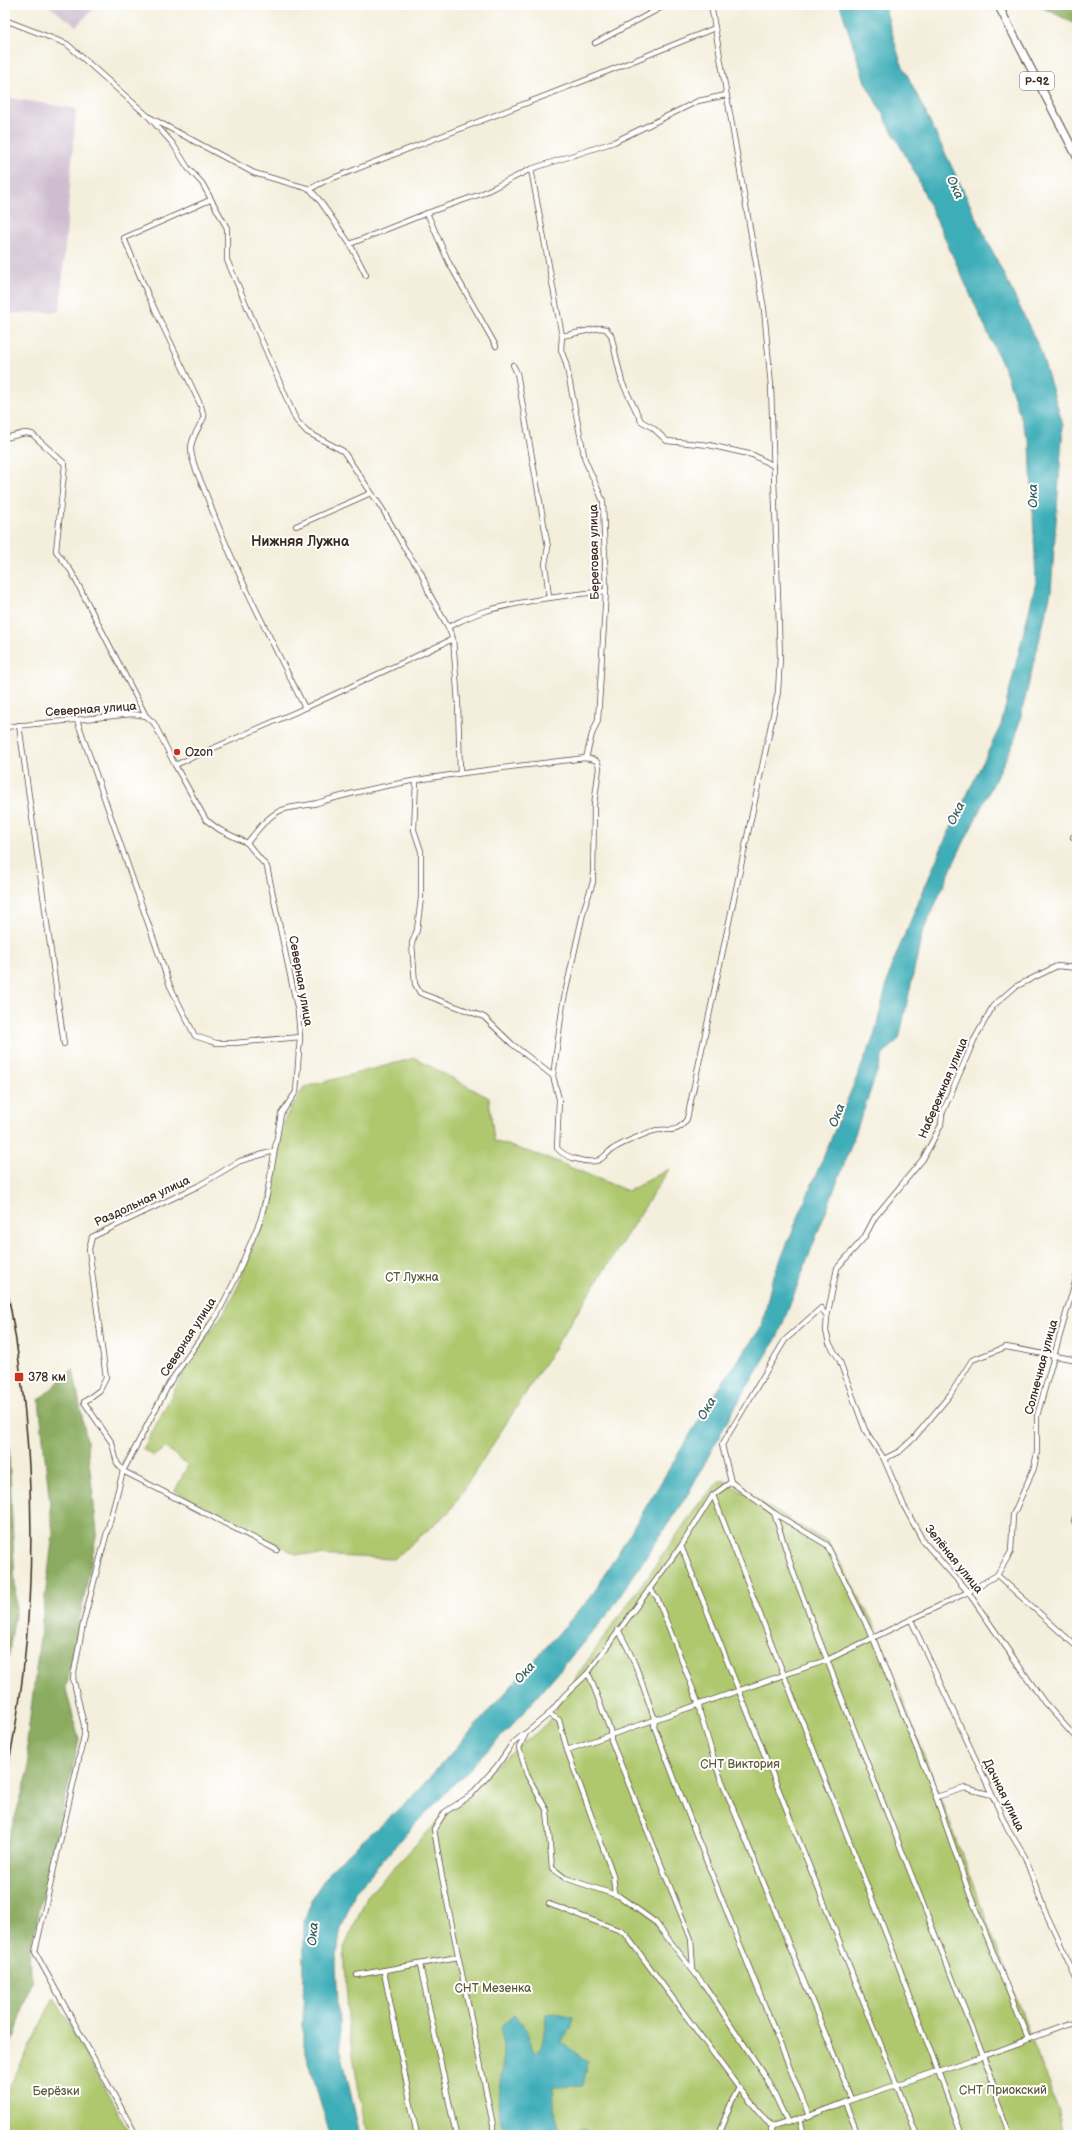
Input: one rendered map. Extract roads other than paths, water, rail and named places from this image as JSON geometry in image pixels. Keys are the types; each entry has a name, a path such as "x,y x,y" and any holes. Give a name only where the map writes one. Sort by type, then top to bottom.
{"main road":[{"name":"Р-92","path":"998,5 1077,157"}],"street":[{"path":"595,43 666,5"},
{"path":"247,843 267,820 281,810 307,806 362,790 460,773 586,758 595,760 598,763 599,768 594,805 593,882 584,909 563,1004 553,1076 559,1099 557,1148 564,1154 585,1162 597,1161 613,1149 651,1132 659,1129 676,1130 682,1126 687,1119 778,692 780,657 771,386 764,309 711,5"},
{"path":"5,20 67,44 149,117 173,144 188,168 202,183 210,200 227,228 227,260 296,420 307,432 343,451 421,572 429,593 448,627 453,639 458,704 460,773"},
{"path":"310,189 323,182 715,28"},
{"path":"350,244 427,213 481,194 531,169 576,153 596,149 698,101 726,95"},
{"path":"149,117 254,173 310,189 350,244 366,275"},
{"path":"531,169 562,336 600,328 606,329 611,336 622,382 641,421 653,428 667,441 709,445 753,455 774,466"},
{"path":"210,200 124,238 151,302 202,406 204,417 193,439 191,448 194,462 210,504 240,578 305,708"},
{"path":"427,213 449,263 496,346"},
{"name":"Береговая улица","path":"562,336 561,350 566,363 586,460 603,501 606,591 598,720 592,734 586,758"},
{"path":"513,365 517,373 548,546 545,564 549,597"},
{"path":"5,438 25,433 32,434 65,464 56,551 71,571 146,716"},
{"path":"296,526 371,493"},
{"path":"448,627 480,613 549,597 606,591"},
{"path":"175,765 305,708 453,639"},
{"name":"Северная улица","path":"5,726 133,714 146,716 154,723 175,765 206,820 220,830 247,843 267,867 298,1012 300,1037 296,1092 281,1114 267,1195 260,1221 234,1282 217,1315 170,1382 123,1471 83,1624 73,1678 84,1725 84,1736 35,1952 136,2135"},
{"path":"77,720 170,986 195,1036 216,1043 234,1044 300,1037"},
{"path":"19,725 64,1044"},
{"path":"416,781 414,830 420,851 421,898 417,930 412,944 415,984 420,993 484,1017 512,1044 553,1076"},
{"name":"Набережная улица","path":"826,1331 827,1317 837,1268 864,1238 875,1217 923,1159 941,1125 942,1114 974,1040 993,1006 1015,987 1057,966 1077,968"},
{"name":"Раздольная улица","path":"123,1471 117,1463 112,1443 84,1402 100,1390 106,1378 89,1249 92,1237 198,1186 240,1161 274,1151"},
{"name":"Солнечная улица","path":"996,1575 1011,1552 1013,1515 1034,1468 1037,1452 1037,1416 1077,1275"},
{"path":"827,1317 820,1308 785,1340 722,1445 731,1482 774,1513 827,1545 873,1638 936,1797 970,1895 1028,2038"},
{"name":"Зелёная улица","path":"826,1331 829,1343 839,1358 864,1430 884,1459 904,1506 923,1541 968,1592 1044,1702 1077,1740"},
{"path":"884,1459 900,1450 914,1438 950,1395 972,1360 1006,1346 1077,1360"},
{"path":"123,1471 277,1550"},
{"path":"487,2135 493,2133 493,2125 442,1878 434,1829 445,1812 470,1796 497,1766 512,1744 549,1714 564,1696 587,1674 681,1546 713,1495 731,1482"},
{"path":"713,1495 785,1676 962,2135"},
{"path":"1077,1510 1074,1520 1077,1527"},
{"path":"774,1513 795,1577 827,1660 992,2076 997,2101 1010,2135"},
{"path":"681,1546 741,1691 896,2086 917,2135"},
{"path":"567,1750 785,1676 827,1660 968,1592 996,1575 1077,1647"},
{"path":"649,1589 657,1597 699,1705 700,1713 717,1769 852,2099"},
{"name":"Дачная улица","path":"911,1620 992,1795 1008,1828 1025,1857 1044,1909 1077,1980"},
{"path":"618,1630 626,1642 655,1720 654,1726 809,2116"},
{"path":"587,1674 590,1677 611,1736 610,1740 691,1939 693,1969"},
{"path":"549,1714 559,1720 567,1750 614,1875 615,1894"},
{"path":"526,1733 519,1748 527,1775 546,1812 552,1868 565,1878 615,1894 655,1922 693,1969 767,2079 788,2122"},
{"path":"936,1797 965,1788 992,1795"},
{"path":"549,1904 621,1931 626,1935 739,2088 772,2127"},
{"path":"357,1976 458,1957"},
{"path":"420,1965 456,2135"},
{"path":"384,1972 417,2135"},
{"path":"772,2127 809,2116 852,2099 896,2086 983,2056 1077,2021"},
{"path":"718,2135 739,2088"},
{"path":"845,2102 858,2135"},
{"path":"800,2118 804,2135"},
{"path":"770,2135 772,2127"}],"water":[{"name":"Ока","path":"840,5 884,5 900,60 1040,349 1063,425 1051,592 1015,740 957,856 922,934 899,1039 883,1055 848,1154 778,1336 734,1409 688,1494 608,1614 508,1730 413,1826 355,1892 340,1932 336,1963 340,2046 360,2135 330,2135 303,2042 304,1922 314,1895 331,1869 412,1797 591,1597 716,1392 762,1326 772,1280 874,1036 891,967 944,842 1001,725 1036,582 1030,445 1006,373 915,173 865,82"},
{"path":"555,2013 574,2017 571,2029 561,2042 588,2062 583,2086 553,2087 554,2108 561,2134 584,2128 589,2135 509,2135 503,2127 498,2106 504,2052 500,2027 514,2015 526,2028 534,2053 542,2048 546,2014"}],"railway":[{"path":"5,1278 16,1341 24,1403 29,1467 31,1530 30,1593 25,1656 17,1719 5,1781"}],"place":[{"name":"Ozon","path":"177,752"},
{"name":"378 км","path":"19,1377"}],"district":[{"name":"Нижняя Лужна","path":"300,541"}],"park label":[{"name":"СТ Лужна","path":"412,1277"},
{"name":"СНТ Виктория","path":"740,1764"},
{"name":"СНТ Мезенка","path":"493,1988"},
{"name":"СНТ Приокский","path":"1003,2090"},
{"name":"Берёзки","path":"56,2091"}]}
